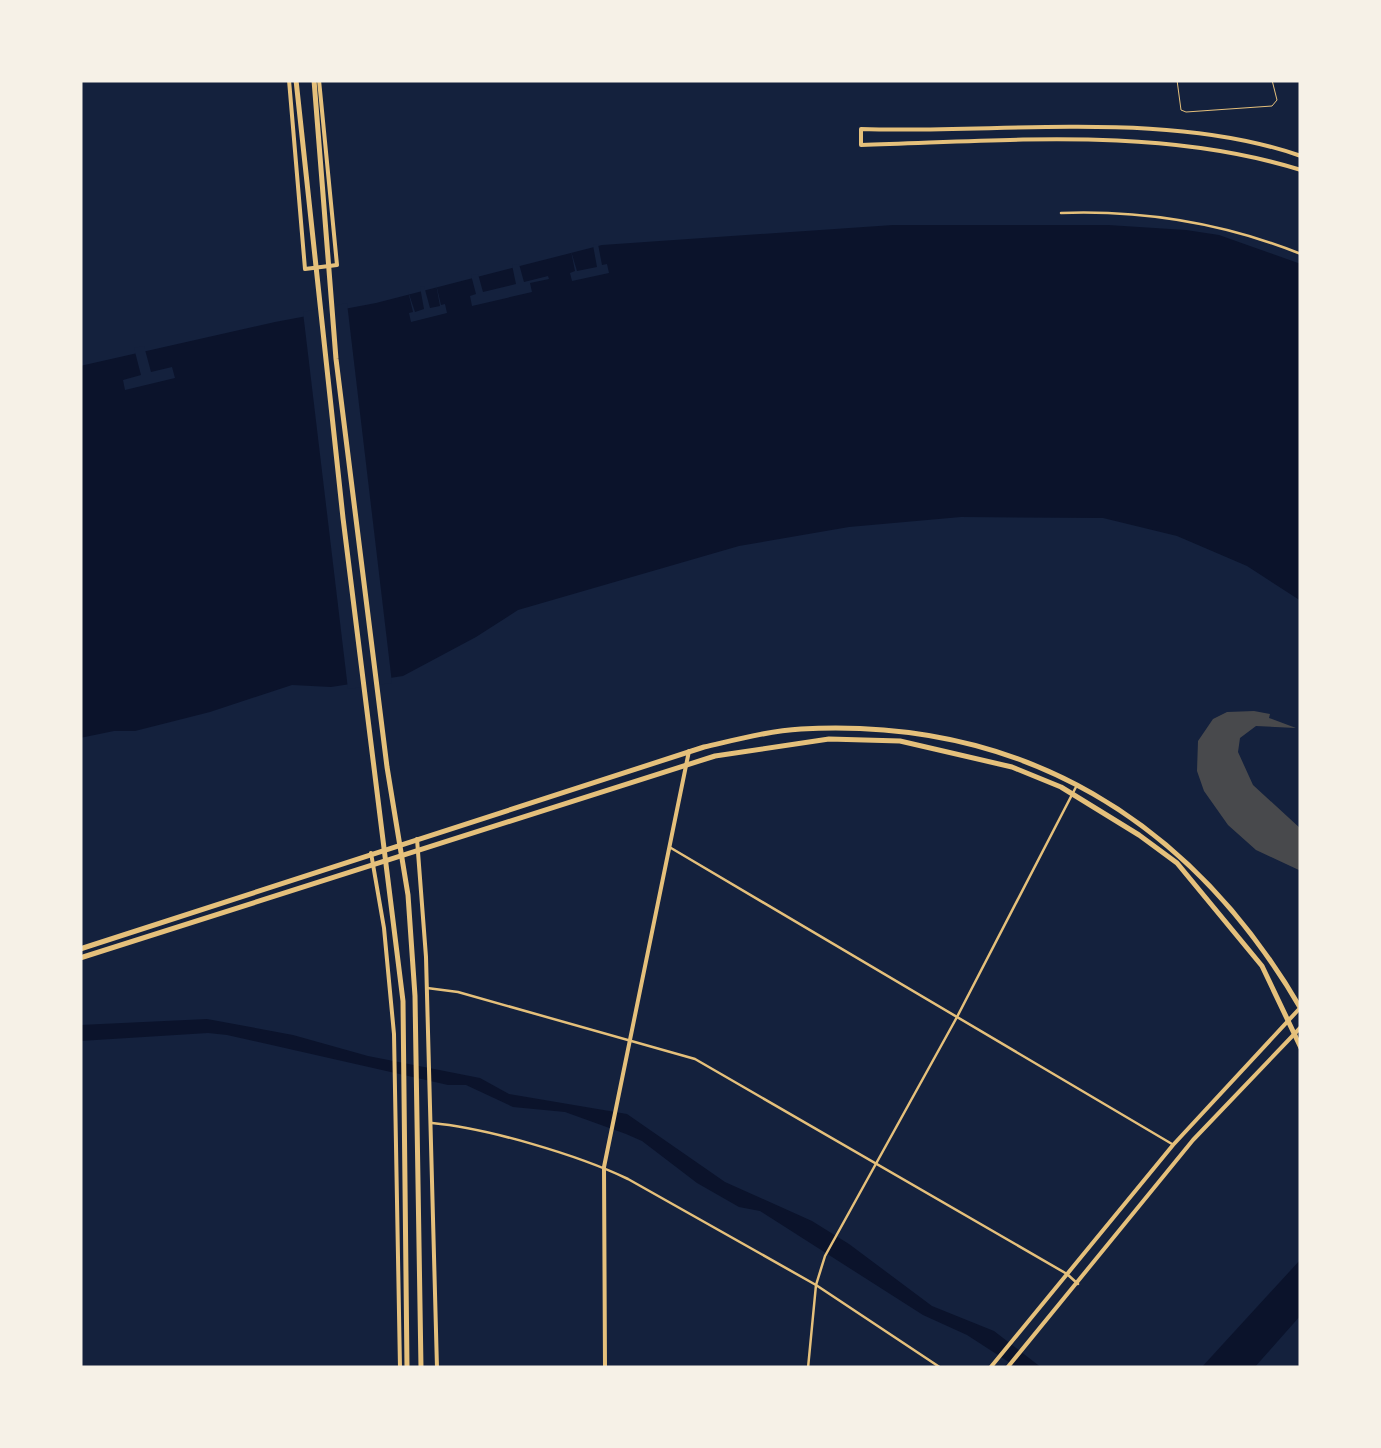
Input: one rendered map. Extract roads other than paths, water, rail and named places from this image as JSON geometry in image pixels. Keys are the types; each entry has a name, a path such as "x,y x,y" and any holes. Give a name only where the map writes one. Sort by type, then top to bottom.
{"main road":[{"path":"292,80 297,95 343,518 402,1001 404,1368"},
{"path":"316,80 336,359 382,728 408,894 415,996 420,1368"},
{"path":"80,949 689,751 798,729 882,728 998,752 1078,784 1173,848 1209,883 1243,923 1300,1008"},
{"path":"80,958 715,756 829,739 900,741 1012,766 1072,794 1177,862 1262,966 1301,1048"}],"street":[{"path":"292,80 305,269 337,265 316,80"},
{"path":"1301,156 1253,142 1121,126 945,132 861,128 861,145 959,140 1150,142 1208,149 1301,170"},
{"path":"1061,213 1150,215 1237,230 1301,254"},
{"path":"605,1368 604,1167 689,751"},
{"path":"808,1368 816,1285 837,1230 878,1164 958,1017 1078,784"},
{"path":"417,839 427,988 437,1368"},
{"path":"669,847 1174,1145"},
{"path":"371,853 394,1034 404,1368"},
{"path":"427,988 458,992 695,1059 1067,1274 1078,1284"},
{"path":"990,1368 1174,1145 1300,1008"},
{"path":"1008,1366 1194,1140 1301,1027"},
{"path":"431,1123 459,1126 604,1167 816,1285 941,1368"}],"lane":[{"path":"1177,80 1181,110 1186,112 1272,106 1277,100 1272,80"}],"water":[{"path":"893,225 1108,225 1186,230 1219,235 1301,264 1301,601 1247,566 1177,536 1103,518 961,517 849,527 739,546 518,610 403,676 331,687 292,685 135,731 80,738 80,366 376,303 602,245"},
{"path":"207,1019 480,1078 509,1094 627,1114 725,1182 812,1221 932,1306 994,1331 1042,1368 1018,1368 967,1335 923,1315 760,1211 739,1207 697,1183 642,1141 565,1112 513,1107 466,1085 448,1085 227,1035 80,1041 80,1025"},
{"path":"1301,1259 1301,1315 1254,1368 1201,1368"}]}
